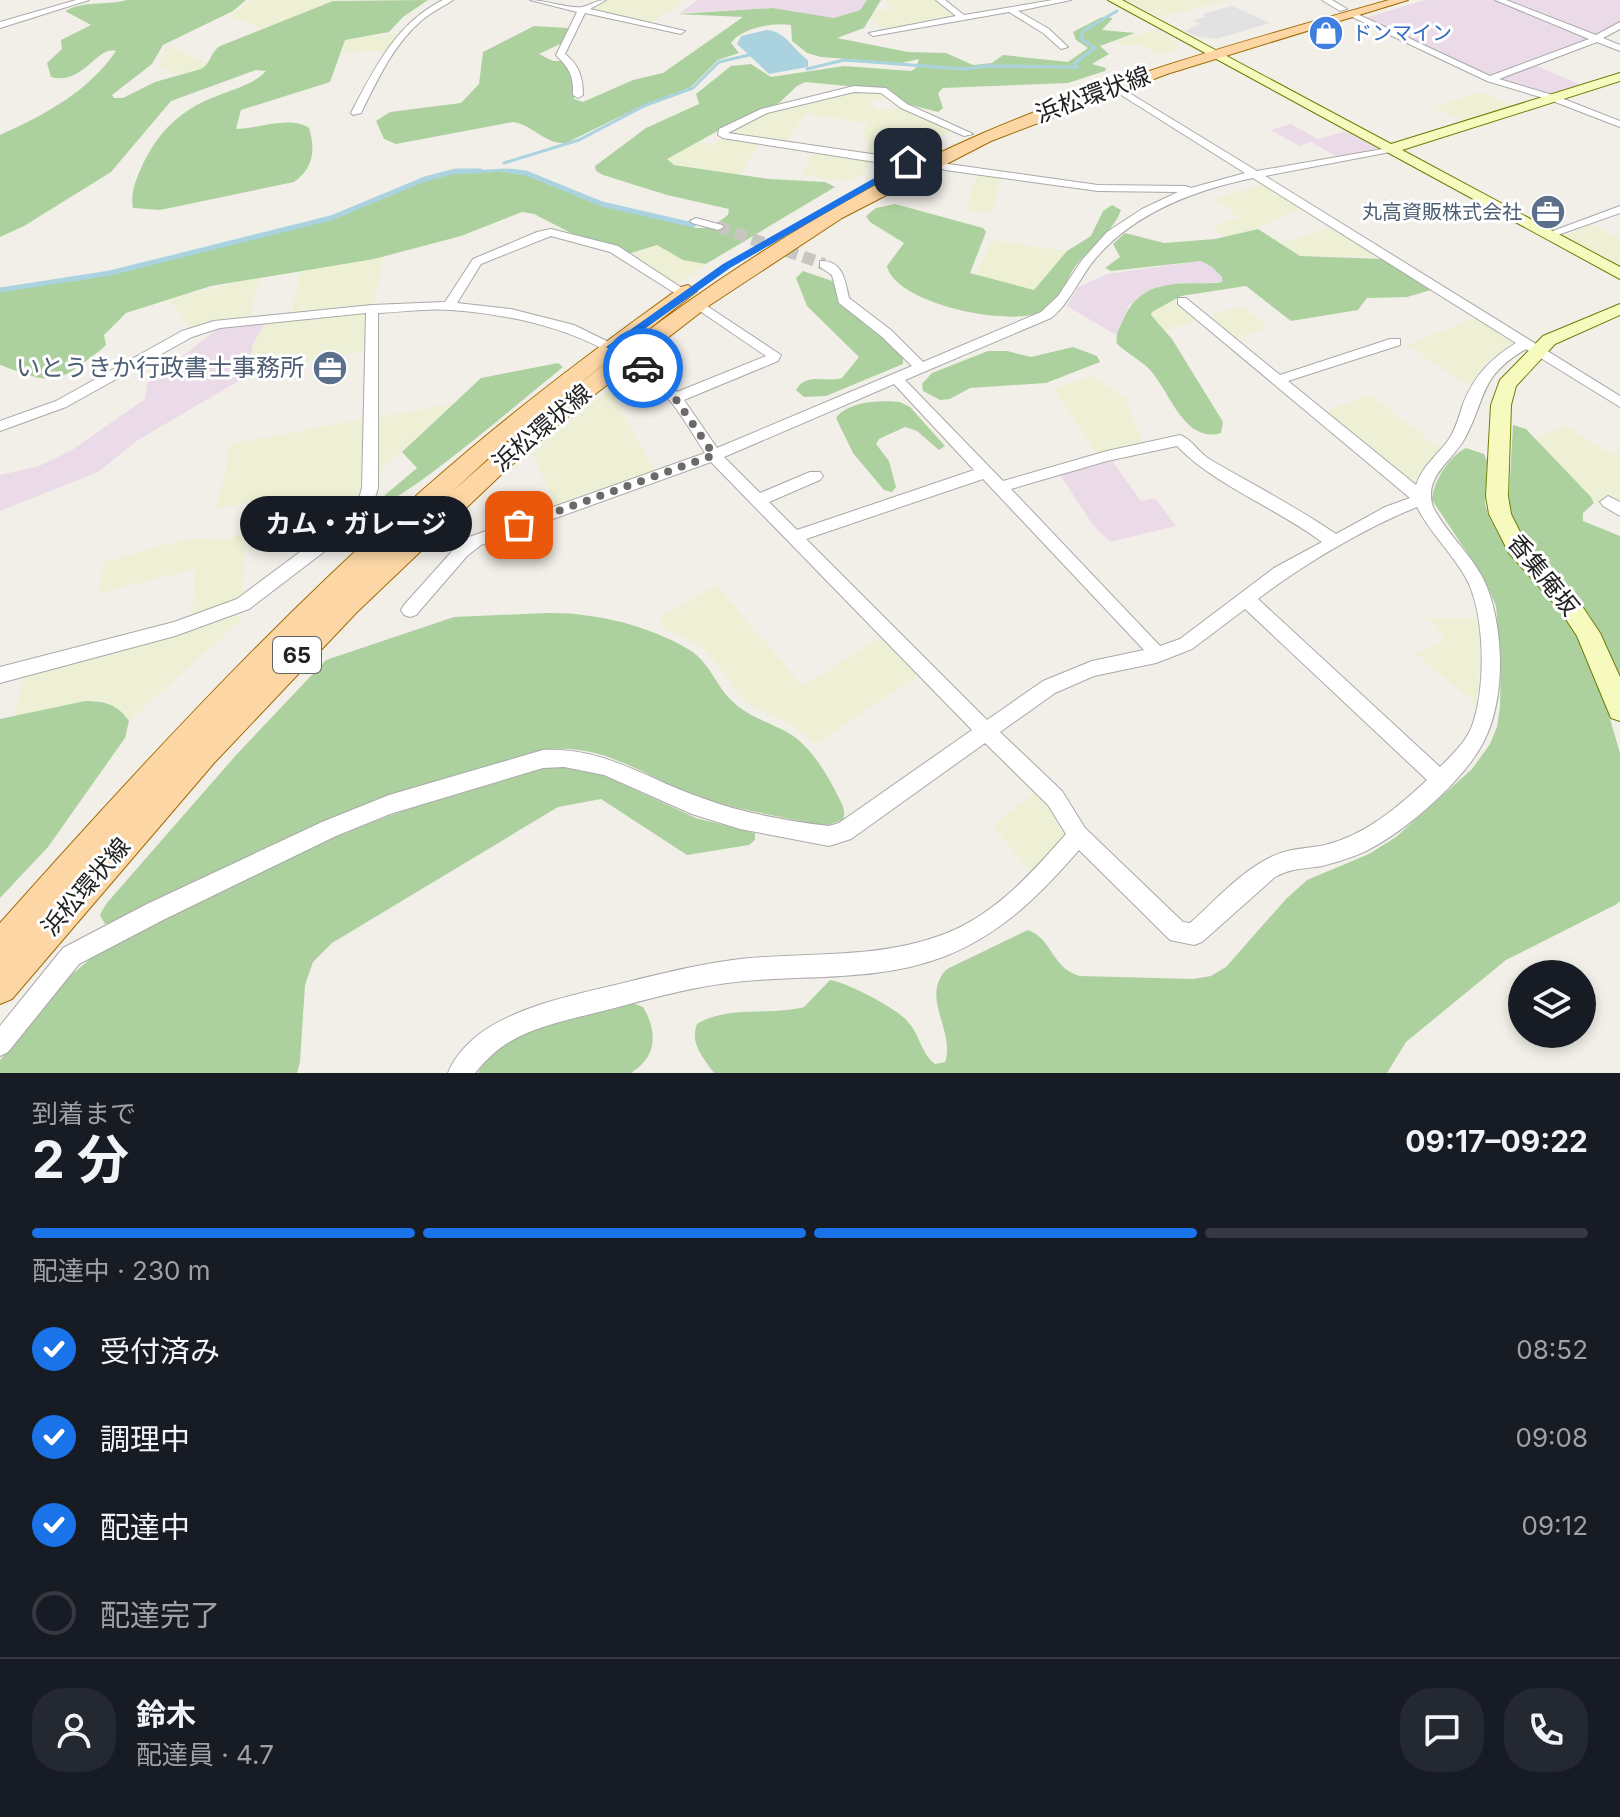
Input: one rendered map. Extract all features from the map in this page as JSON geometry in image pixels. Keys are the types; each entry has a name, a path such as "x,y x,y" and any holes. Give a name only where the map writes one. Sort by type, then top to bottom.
{"main road":[{"name":"浜松環状線","path":"1348,12 1375,0"},
{"name":"浜松環状線","path":"0,948 162,766 329,594 471,462 810,215 968,134 1092,84 1348,12 1402,0"},
{"name":"浜松環状線","path":"691,299 825,220 934,161 1032,116 1210,52"},
{"name":"浜松環状線","path":"0,987 148,816 316,636 462,496 620,352"}],"street":[{"path":"0,25 85,0"},
{"path":"356,113 394,44 417,20 449,0"},
{"path":"534,0 681,31"},
{"path":"578,95 579,80 574,64 560,55 582,10 602,0"},
{"path":"940,0 963,18"},
{"path":"873,33 1067,0"},
{"path":"1114,0 1620,274"},
{"path":"1326,0 1490,79 1553,98 1620,124"},
{"path":"1499,0 1620,48"},
{"path":"1011,10 1046,31 1064,47"},
{"path":"1490,79 1594,40 1620,25"},
{"path":"410,610 461,552 475,541 714,455 1046,315 1066,297 1082,267 1115,232 1153,209 1199,188 1255,174 1390,149 1620,77"},
{"path":"1113,86 1620,402"},
{"path":"903,165 892,160 723,135 723,131 764,111 854,89 883,90 904,106 968,134"},
{"path":"934,161 945,167 1098,188 1199,188"},
{"path":"1548,235 1620,209"},
{"path":"696,221 718,227"},
{"path":"449,306 477,262 541,234 551,232 614,249 774,355 675,398"},
{"path":"824,264 838,270 843,300 886,333 921,367"},
{"path":"0,426 61,404 173,342 203,329 243,320 449,306 541,320 620,352 675,398 714,455 918,665 1055,798 1078,835 1178,932 1194,934 1279,863 1324,855 1360,843 1385,827 1461,760 1484,721 1489,655 1485,604 1480,589 1422,499 1182,301"},
{"path":"0,675 224,614 260,593 353,521 365,504 370,488 372,309"},
{"name":"香集庵坂","path":"1620,309 1532,347 1507,384 1502,398 1497,507 1516,545 1566,600 1589,633 1620,710"},
{"path":"1278,380 1395,342"},
{"path":"1422,499 1422,489 1439,459 1459,438 1476,386 1484,373 1495,362 1532,347"},
{"path":"895,377 1156,655"},
{"path":"1000,487 1107,456 1180,440 1199,460 1288,509 1333,541"},
{"path":"794,537 985,472"},
{"path":"758,500 815,476"},
{"path":"0,1044 71,956 329,829 447,786 543,759 579,758 596,762 701,808 829,836 844,832 1049,687 1092,669 1156,655 1186,644 1280,573 1333,541 1422,499"},
{"path":"1246,599 1440,779"},
{"path":"460,1073 483,1046 502,1032 574,1007 653,987 741,970 860,962 930,951 966,937 1001,915 1031,889 1078,835"}],"shaded area":[{"path":"698,0 867,0 860,10 834,18 773,8 680,13"},
{"path":"1425,0 1495,0 1584,37 1586,41 1486,76 1365,18"},
{"path":"1502,0 1620,0 1620,23 1595,37"},
{"path":"1232,6 1270,23 1216,39 1185,31 1200,24 1194,20 1206,17 1202,14"},
{"path":"1534,65 1581,85 1550,94 1496,79"},
{"path":"1291,124 1318,139 1347,131 1376,149 1337,157 1311,142 1299,146 1271,130"},
{"path":"1201,261 1222,277 1222,282 1177,284 1148,291 1129,305 1116,335 1067,306 1078,287 1107,274"},
{"path":"266,322 253,344 249,375 138,440 98,472 0,511 0,475 39,466 72,450 145,399 147,383 219,328"},
{"path":"1112,461 1141,501 1155,498 1176,526 1110,542 1093,525 1060,475"}],"green space":[{"path":"127,0 246,0 233,11 163,45 152,64 112,95 114,98 123,98 155,82 201,69 220,46 333,1 428,0 403,17 389,32 345,40 330,82 241,110 236,129 284,123 302,124 309,128 311,158 305,171 294,182 160,210 133,208 133,192 138,176 163,132 192,108 249,83 266,71 256,70 171,101 111,172 24,226 0,237 0,135 64,101 93,78 116,51 102,54 72,76 51,77 47,63 62,49 61,40 91,25 65,11 80,5"},
{"path":"252,0 346,0 328,3 262,29 229,16"},
{"path":"607,0 684,1 651,23 588,9"},
{"path":"867,0 881,0 864,28 837,38 908,52 946,53 973,65 992,63 1003,55 1068,62 1088,48 1076,40 1073,32 1102,17 1113,18 1102,30 1135,33 1100,46 1109,54 1092,64 1106,68 1105,71 1068,83 943,88 938,93 943,108 938,112 904,103 888,90 805,82 797,86 779,103 732,123 667,159 674,165 769,179 825,182 835,187 706,264 683,260 657,245 628,254 573,234 534,214 522,212 461,236 374,259 211,286 126,313 104,335 106,345 102,349 74,370 54,378 45,379 0,365 0,291 109,274 331,219 433,177 456,172 525,174 601,204 696,228 710,228 728,215 729,209 667,195 603,175 596,171 595,166 646,128 699,104 696,94 731,66 751,64 771,77 844,66 911,71 916,68 919,59 901,63 821,57 807,53 792,41 791,25 767,25 742,33 731,43 739,53 718,60 691,87 644,105 566,143 552,141 513,122 396,144 384,139 376,121 390,112 461,103 479,84 483,52 534,26 568,28 562,43 539,54 553,61 564,61 575,81 574,99 583,102 633,80 663,73 743,17 677,14 773,8 834,18 860,10"},
{"path":"937,0 958,16 883,30 870,18 875,11 893,8 885,1"},
{"path":"1127,0 1232,0 1159,17"},
{"path":"1154,30 1177,42 1176,50 1160,55 1140,45 1124,46 1113,41"},
{"path":"401,33 387,50 341,53 348,38"},
{"path":"169,46 207,63 201,69 178,75 158,66"},
{"path":"855,91 881,92 887,97 868,101 878,111 901,107 955,130 895,158 865,153 872,140 860,137 867,123 805,114 787,142 728,133 767,113"},
{"path":"1481,92 1512,106 1464,121 1433,107"},
{"path":"723,137 760,143 739,175 668,163 670,156 698,141 715,145"},
{"path":"814,150 872,159 864,173 848,181 801,175"},
{"path":"977,174 1002,177 991,213 965,210"},
{"path":"1266,184 1305,208 1277,218 1269,225 1225,237 1211,227 1240,218 1214,199"},
{"path":"895,204 983,228 986,232 970,273 1034,290 1067,251 1091,236 1103,211 1112,205 1121,210 1107,233 1075,267 1055,301 1037,313 1001,316 978,314 930,301 909,291 894,279 887,266 904,243 870,222 866,216 876,208"},
{"path":"1591,224 1620,239 1620,269 1561,237"},
{"path":"1335,227 1382,257 1300,256 1280,242"},
{"path":"1258,229 1300,256 1384,259 1431,290 1407,297 1367,298 1358,310 1291,321 1246,286 1181,296 1152,312 1151,315 1172,339 1223,422 1221,433 1208,434 1188,424 1151,371 1117,344 1117,338 1131,306 1150,290 1175,284 1217,283 1222,282 1222,277 1201,261 1111,271 1105,268 1120,257 1113,244 1125,233 1164,243 1215,239"},
{"path":"992,240 1067,251 1038,288 1028,290 975,275"},
{"path":"657,245 683,260 706,265 675,285 630,256"},
{"path":"384,256 373,306 292,312 300,271"},
{"path":"803,271 835,282 838,302 903,355 903,364 826,396 804,397 796,390 805,381 842,378 859,357 807,306 796,278"},
{"path":"259,277 250,316 190,329 169,299"},
{"path":"1173,299 1199,320 1166,331 1150,315"},
{"path":"1241,306 1269,328 1235,339 1207,317"},
{"path":"366,316 366,351 249,371 253,344 266,322"},
{"path":"1477,317 1517,342 1489,359 1470,383 1465,384 1407,345"},
{"path":"1073,347 1097,356 1100,362 1046,383 970,388 950,399 940,400 923,391 922,384 932,373 988,351 1007,351 1031,357"},
{"path":"558,363 563,367 471,442 416,484 384,502 385,495 417,468 402,452 481,378"},
{"path":"631,371 649,385 613,397 655,470 556,505 532,454"},
{"path":"1093,376 1125,398 1143,443 1097,454 1053,388"},
{"path":"1370,395 1439,448 1416,484 1411,484 1324,412"},
{"path":"900,402 910,407 945,446 939,450 917,431 905,427 879,439 876,444 889,461 896,487 892,492 884,490 853,453 836,418 841,412 857,405"},
{"path":"453,403 405,448 377,474 377,418"},
{"path":"364,419 363,489 347,519 331,533 292,524 282,506 267,499 215,509 225,475 229,444"},
{"path":"1513,425 1526,429 1591,497 1594,503 1583,513 1583,521 1620,536 1620,676 1590,616 1526,544 1513,521 1509,499"},
{"path":"1566,425 1610,454 1620,450 1620,505 1610,498 1598,504 1535,439"},
{"path":"1466,448 1484,454 1487,461 1485,504 1489,517 1505,546 1555,601 1576,632 1607,709 1620,753 1620,901 1617,904 1506,960 1406,1042 1387,1073 714,1073 696,1044 697,1024 722,1015 804,1007 830,980 860,991 894,1010 912,1027 930,1060 935,1064 945,1062 946,1038 936,991 939,980 947,969 1028,930 1043,940 1063,967 1080,976 1193,979 1211,976 1226,967 1286,899 1307,880 1369,854 1396,837 1472,769 1490,744 1497,727 1501,659 1496,606 1482,575 1432,500 1443,470"},
{"path":"245,533 243,598 192,619 195,569 99,593 104,562 171,543 197,538 223,540"},
{"path":"716,585 803,686 881,637 918,675 815,744 791,724 752,706 738,694 715,661 697,644 662,628 661,616"},
{"path":"238,613 240,621 129,721 120,709 104,701 85,701 15,716 24,675 175,635"},
{"path":"546,613 620,622 656,633 688,649 707,666 737,706 793,736 815,757 841,802 843,820 828,825 814,824 746,810 705,799 626,764 587,751 542,750 387,796 118,921 105,924 100,915 106,904 237,754 326,660 454,617"},
{"path":"1429,618 1478,618 1477,705 1416,654 1446,640"},
{"path":"85,701 105,703 120,711 129,721 125,738 48,847 0,898 0,719"},
{"path":"560,766 592,770 696,818 755,833 755,840 749,845 687,855 601,799 558,807 332,943 313,962 305,985 297,1073 0,1073 0,1060 63,982 96,954 188,906 330,839 427,802"},
{"path":"1037,791 1048,802 1068,834 1032,874 993,825"},
{"path":"628,1001 643,1007 653,1035 646,1059 631,1073 478,1073 488,1057 522,1033 566,1017"}],"water":[{"path":"766,30 784,37 808,60 808,67 769,74 737,44 741,36"}],"waterway":[{"path":"807,69 844,60 965,69 985,66 1077,67 1075,63 1095,48 1081,39 1083,31 1117,11"},
{"path":"504,163 579,140 646,105 693,88 719,62 749,55"},
{"path":"0,290 110,273 331,218 425,179 456,171 480,171"},
{"path":"509,171 516,172"},
{"path":"450,173 516,172"},
{"path":"516,172 526,173 602,204 693,225"},
{"path":"516,172 523,173"}],"tunnel":[{"path":"718,227 824,264"}],"way so far":[{"path":"519,525 714,455 675,398 643,368"}],"place":[{"name":"ドンマイン","path":"1326,33"},
{"name":"丸高資販株式会社","path":"1548,212"},
{"name":"いとうきか行政書士事務所","path":"330,368"},
{"name":"カム・ガレージ","path":"519,525"}],"route":[{"path":"643,368 611,347 726,266 810,215 908,162"}]}
